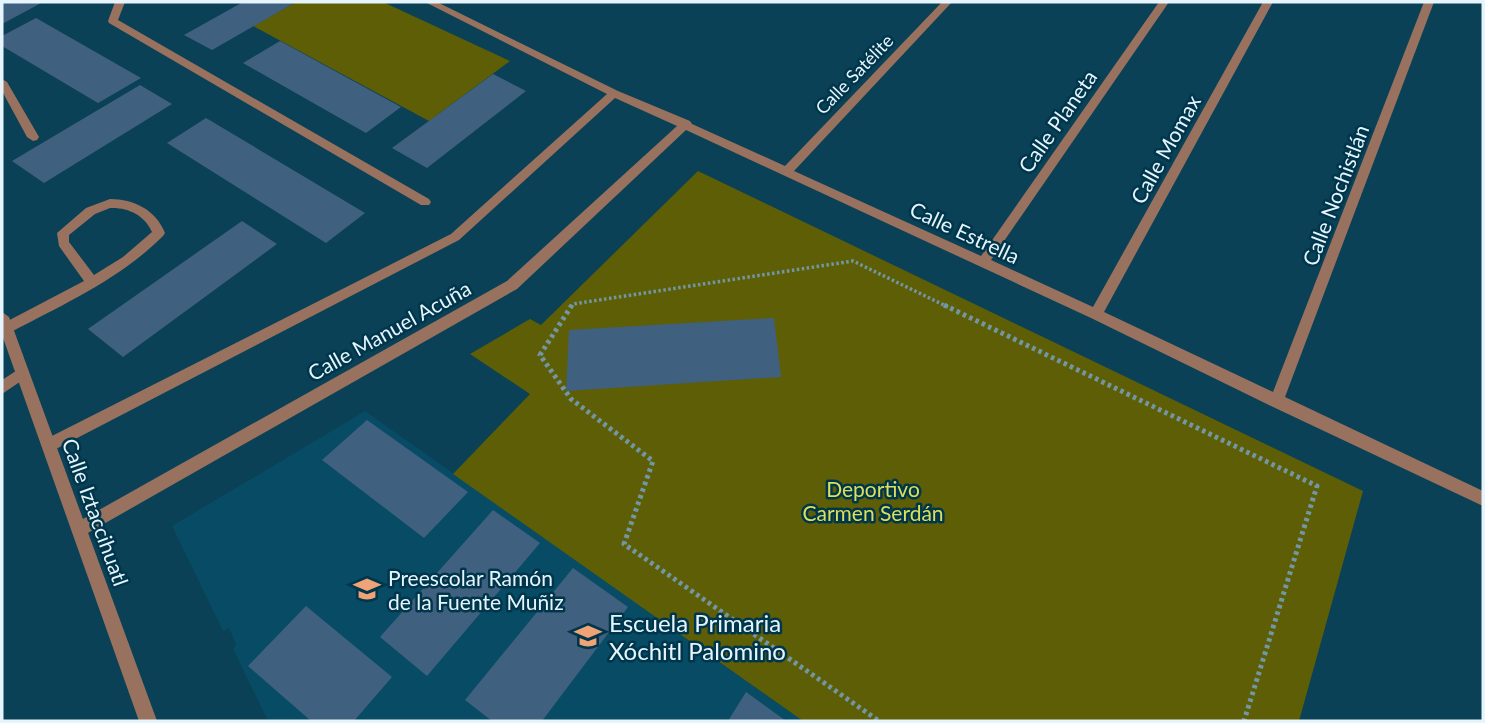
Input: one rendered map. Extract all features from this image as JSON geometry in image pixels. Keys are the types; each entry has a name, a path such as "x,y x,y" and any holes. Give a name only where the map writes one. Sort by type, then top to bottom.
{"street":[{"path":"120,2 113,21 425,202"},
{"name":"Calle Estrella","path":"430,2 614,93 1096,314 1483,499"},
{"name":"Calle Satélite","path":"787,171 947,2"},
{"name":"Calle Planeta","path":"983,262 1164,2"},
{"name":"Calle Momax","path":"1096,314 1268,2"},
{"name":"Calle Nochistlán","path":"1276,402 1429,2"},
{"path":"2,82 33,137"},
{"path":"49,445 456,237 614,93"},
{"name":"Calle Manuel Acuña","path":"80,529 512,285 686,124"},
{"path":"4,323 91,281 147,246 159,233 156,222 130,204 116,201 97,207 74,222 63,233 63,243 91,281"},
{"name":"Calle Iztaccihuatl","path":"4,323 148,721"},
{"path":"2,388 22,373"}],"path":[{"path":"879,721 624,544 628,518 647,484 653,461 630,440 577,405 553,378 540,355 573,304 853,261 1317,486 1244,721"}],"shaded area":[{"name":"Preescolar Ramón de la Fuente Muñiz","path":"365,411 803,721 268,721 233,649 236,644 229,628 223,631 172,526"}],"green space":[{"path":"296,2 383,2 510,61 429,121 253,26"},
{"name":"Deportivo Carmen Serdán","path":"698,171 1363,491 1299,721 803,721 453,474 530,394 470,354 530,319 541,325"}],"building":[{"path":"2,2 43,2 2,24"},
{"path":"243,2 296,2 212,50 184,35"},
{"path":"36,18 141,78 98,103 2,46 2,36"},
{"path":"280,41 401,107 366,133 243,63"},
{"path":"493,74 526,91 427,168 392,148"},
{"path":"140,85 172,104 44,183 12,161"},
{"path":"206,118 365,213 326,243 167,143"},
{"path":"242,221 277,244 123,357 88,329"},
{"path":"774,318 781,377 566,391 569,330"},
{"path":"367,420 468,492 424,538 322,460"},
{"path":"493,510 540,543 427,676 380,637"},
{"path":"573,568 628,607 542,721 492,721 465,700"},
{"path":"306,606 392,677 354,721 311,721 248,666"},
{"path":"746,692 786,721 728,721"}],"place":[{"name":"Preescolar Ramón de la Fuente Muñiz","path":"367,589"},
{"name":"Escuela Primaria Xóchitl Palomino","path":"588,636"}]}
